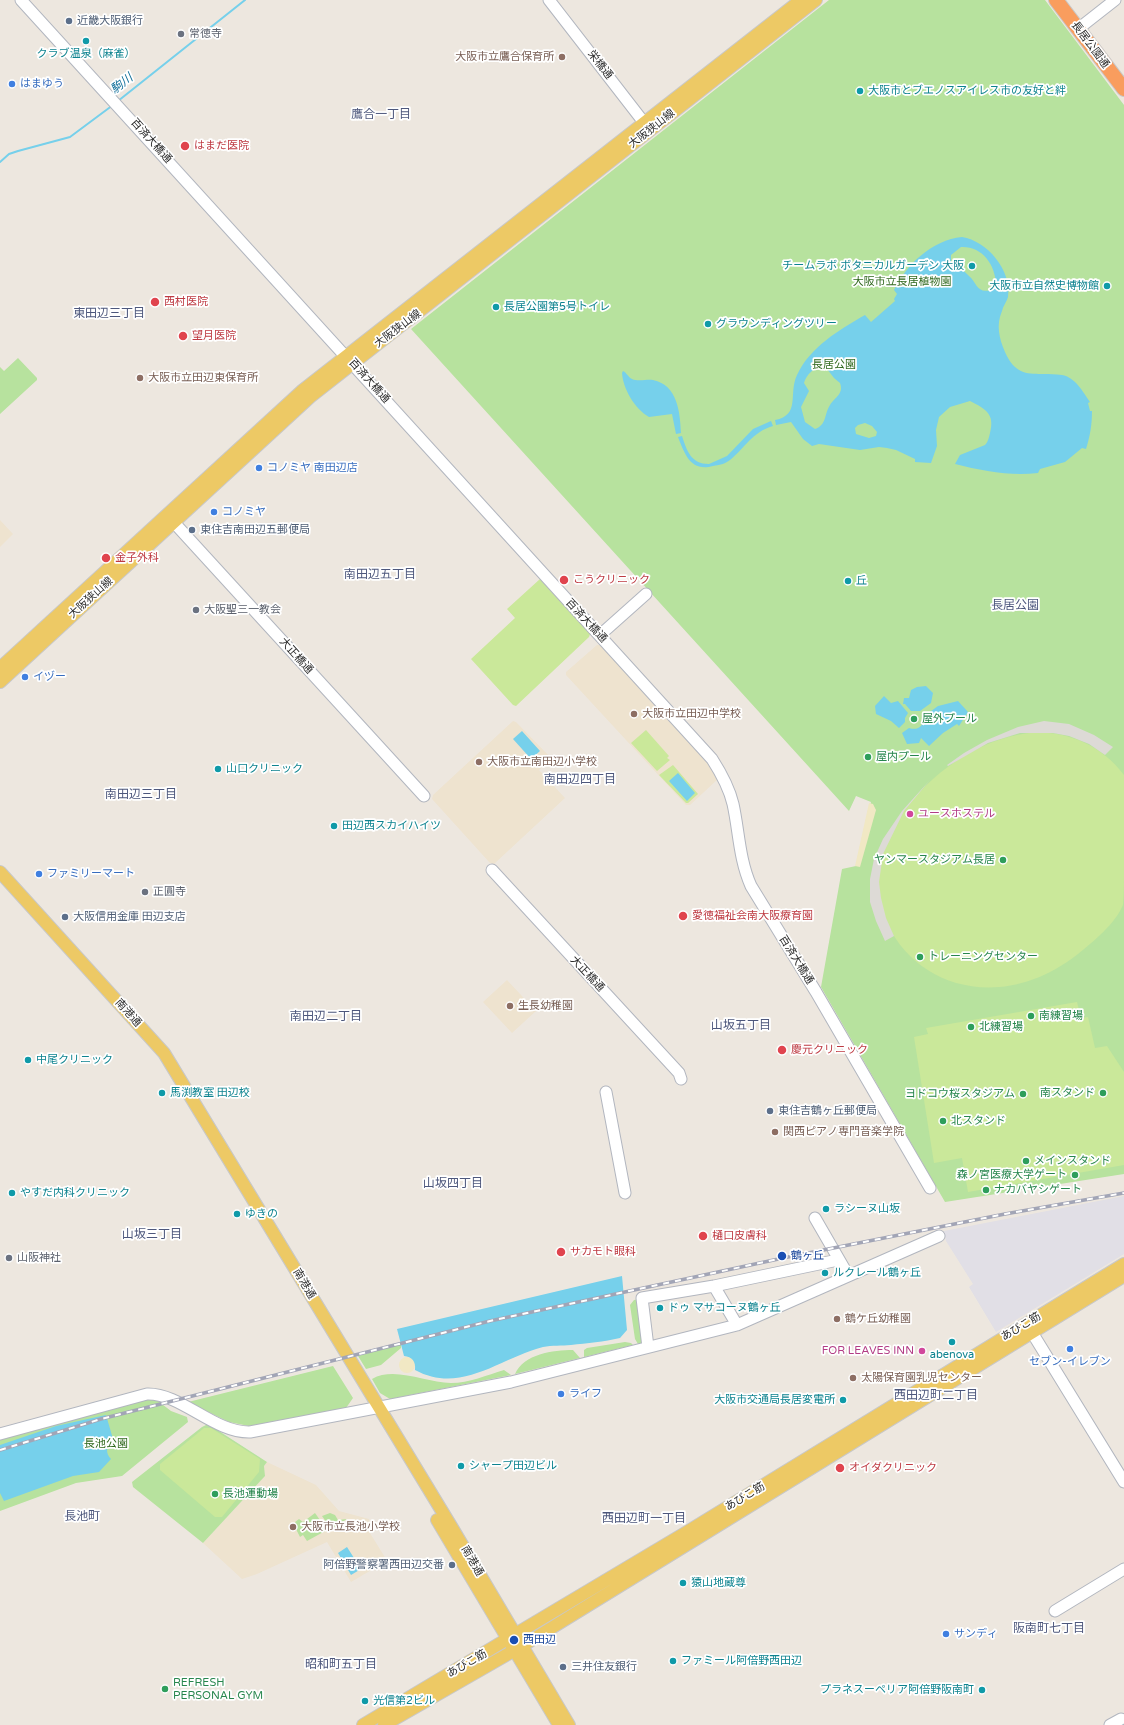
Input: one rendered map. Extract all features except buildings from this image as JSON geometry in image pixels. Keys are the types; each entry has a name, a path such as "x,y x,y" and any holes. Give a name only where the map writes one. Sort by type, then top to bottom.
{"highway":[{"name":"長居公園通","path":"1056,0 1082,26 1124,74"},
{"name":"長居公園通","path":"1068,0 1082,26 1124,89"}],"main road":[{"name":"大阪狭山線","path":"647,127 801,0"},
{"name":"大阪狭山線","path":"0,682 171,519 303,390 350,360 647,127 816,0"},
{"name":"大阪狭山線","path":"0,668 171,519"},
{"name":"南港通","path":"0,872 164,1053 512,1638 569,1725"},
{"name":"南港通","path":"0,883 158,1058 374,1408"},
{"name":"あびこ筋","path":"384,1725 519,1648 1029,1328 1124,1264"},
{"name":"あびこ筋","path":"363,1725 512,1638 1029,1328 1124,1276"},
{"name":"南港通","path":"519,1648 559,1725"}],"street":[{"name":"百済大橋通","path":"21,0 712,759 724,778 733,803 740,851 745,873 751,886 824,1006 930,1188"},
{"name":"栄橋通","path":"549,0 647,127"},
{"path":"1082,26 1115,0"},
{"name":"大正橋通","path":"171,519 424,796"},
{"path":"600,635 646,594"},
{"name":"大正橋通","path":"492,870 679,1073 681,1079"},
{"path":"606,1092 625,1193"},
{"path":"815,1218 848,1275"},
{"path":"0,1434 147,1394 160,1395 227,1428 243,1432 512,1382 737,1325 939,1236"},
{"path":"648,1347 642,1298 714,1286 838,1260"},
{"path":"714,1286 737,1325"},
{"path":"1029,1328 1124,1482"},
{"path":"1055,1611 1124,1569"},
{"path":"1110,1725 1121,1719"}],"shaded area":[{"path":"0,520 13,534 0,547"},
{"name":"大阪市立田辺中学校","path":"597,645 601,645 701,754 717,775 717,780 690,805 686,805 566,675 566,672"},
{"name":"大阪市立南田辺小学校","path":"513,721 516,722 552,759 539,770 565,798 494,864 490,863 432,799 433,795"},
{"path":"1044,721 1069,724 1094,735 1113,747 1105,755 1089,744 1069,736 1053,733 1020,733 988,743 948,766 947,765 987,740 1018,727"},
{"path":"930,780 904,811 883,854 879,882 881,898 886,918 894,936 885,941 876,921 870,902 870,879 874,859 883,839 902,811"},
{"name":"生長幼稚園","path":"507,980 536,1011 512,1033 483,1002"},
{"path":"1124,1196 1124,1254 996,1332 969,1287 973,1284 946,1241 944,1231"},
{"name":"大阪市立長池小学校","path":"267,1462 316,1485 339,1511 369,1519 370,1533 386,1559 385,1562 351,1582 327,1542 257,1574 242,1579 203,1543 265,1476 264,1466"}],"green space":[{"name":"長居公園","path":"829,0 1045,0 1124,105 1124,1174 945,1202 821,987 842,869 856,866 871,802 856,796 849,811 411,329"},
{"path":"18,358 37,378 37,380 0,414 0,367 4,371"},
{"path":"540,579 590,634 589,637 516,706 513,705 471,659 515,618 507,609"},
{"path":"646,730 669,756 667,758 670,760 657,771 631,743"},
{"name":"ヤンマースタジアム長居","path":"1036,732 1062,735 1085,743 1106,756 1124,775 1123,905 1115,919 1097,938 1078,954 1030,980 984,987 943,978 910,956 887,923 879,884 887,841 915,797 941,772 955,762 985,745 1001,739"},
{"path":"673,765 698,794 688,803 686,803 659,775"},
{"name":"ヨドコウ桜スタジアム","path":"1077,1002 1081,1018 1088,1017 1095,1048 1107,1046 1124,1072 1124,1165 968,1192 962,1158 934,1163 914,1037 928,1034 926,1028"},
{"path":"639,1299 643,1343 638,1344 635,1339 630,1305 634,1300"},
{"path":"625,1342 633,1345 584,1357 584,1350 587,1348"},
{"path":"401,1344 401,1348 381,1365 366,1369 358,1356"},
{"path":"573,1350 580,1358 515,1374 519,1367 525,1362 540,1354"},
{"path":"333,1366 353,1398 346,1408 249,1426 229,1422 188,1402"},
{"path":"504,1370 511,1375 390,1399 380,1393 372,1379 381,1375 391,1374 441,1382 458,1383"},
{"name":"長池公園","path":"148,1398 154,1398 171,1411 187,1417 188,1422 122,1476 76,1483 0,1511 0,1438"},
{"name":"長池運動場","path":"208,1424 267,1462 264,1466 265,1476 203,1543 133,1487 132,1482 202,1427"},
{"name":"長池運動場","path":"204,1428 211,1428 260,1459 259,1472 222,1517 215,1517 160,1470 160,1464"},
{"path":"315,1513 327,1530 307,1541 303,1535 300,1537 295,1527 297,1525 295,1522 299,1519 303,1522"},
{"path":"330,1513 335,1515 338,1520 347,1519 331,1529 322,1516"}],"sand":[{"path":"869,803 873,804 876,810 860,867 855,866"},
{"path":"404,1357 410,1357 415,1362 413,1371 410,1373 404,1373 399,1368 399,1362"}],"water":[{"path":"962,237 980,244 996,258 1002,267 1008,287 1008,297 1000,316 999,332 1003,347 1010,361 1016,368 1029,373 1067,376 1075,382 1090,402 1088,403 1090,411 1092,411 1092,421 1086,449 1082,448 1065,462 1040,469 1038,473 1017,474 996,472 955,464 960,455 985,445 988,441 990,433 991,421 988,413 970,401 950,407 939,417 936,430 937,446 931,463 915,462 915,459 896,450 887,448 879,447 860,450 819,444 812,446 803,439 791,422 776,425 775,420 788,414 791,409 793,389 797,375 809,356 835,333 865,315 871,322 895,301 894,299 897,294 894,290 899,280 913,263 931,248 951,239","holes":["961,247 968,247 981,253 990,263 996,284 991,290 986,291 980,289 963,270 951,262 951,255","824,365 840,383 841,390 828,408 822,425 815,429 805,422 801,407 809,391 804,383 805,380 811,371","865,423 872,426 877,432 876,436 869,438 856,434 855,428 858,425"]},
{"path":"623,371 632,379 653,380 668,388 676,401 680,417 681,433 676,434 672,414 649,417 639,409 627,392 623,379"},
{"path":"771,421 773,426 754,436 728,461 715,466 699,467 694,464 686,456 678,437 682,436 688,451 694,459 698,462 709,464 727,456 753,429"},
{"path":"926,686 933,693 931,703 920,711 911,711 905,704 903,704 904,698 909,698 911,690 917,687"},
{"path":"884,696 891,703 898,701 908,713 905,718 905,722 899,728 891,721 876,714 875,706"},
{"path":"958,701 968,712 959,726 957,724 943,733 929,746 921,738 919,743 907,744 902,733 909,728 915,729 920,727 923,717 938,706"},
{"path":"522,731 540,751 531,759 513,739"},
{"path":"678,773 695,793 687,801 669,781"},
{"path":"622,1276 627,1330 620,1338 571,1345 543,1347 464,1377 432,1377 415,1370 413,1360 404,1356 397,1329"},
{"path":"106,1415 113,1439 110,1440 107,1450 111,1459 99,1472 73,1476 4,1501 0,1493 0,1445 56,1426"},
{"path":"347,1547 361,1569 351,1575 338,1553"}],"waterway":[{"name":"駒川","path":"118,101 245,0"},
{"name":"駒川","path":"0,162 9,154 70,137 113,105"}],"railway":[{"path":"0,1450 101,1419 490,1321 783,1258 1005,1214 1124,1193"}],"place":[{"name":"近畿大阪銀行","path":"69,21"},
{"name":"常徳寺","path":"181,34"},
{"name":"クラブ温泉（麻雀）","path":"86,41"},
{"name":"大阪市立鷹合保育所","path":"562,57"},
{"name":"はまゆう","path":"12,84"},
{"name":"大阪市とブエノスアイレス市の友好と絆","path":"860,91"},
{"name":"はまだ医院","path":"185,146"},
{"name":"チームラボ ボタニカルガーデン 大阪","path":"972,266"},
{"name":"大阪市立自然史博物館","path":"1107,286"},
{"name":"西村医院","path":"155,302"},
{"name":"長居公園第5号トイレ","path":"496,307"},
{"name":"グラウンディングツリー","path":"708,324"},
{"name":"望月医院","path":"183,336"},
{"name":"大阪市立田辺東保育所","path":"140,378"},
{"name":"コノミヤ 南田辺店","path":"259,468"},
{"name":"コノミヤ","path":"214,512"},
{"name":"東住吉南田辺五郵便局","path":"192,530"},
{"name":"金子外科","path":"106,558"},
{"name":"こうクリニック","path":"564,580"},
{"name":"丘","path":"848,581"},
{"name":"大阪聖三一教会","path":"196,610"},
{"name":"イヅー","path":"25,677"},
{"name":"大阪市立田辺中学校","path":"634,714"},
{"name":"屋外プール","path":"914,719"},
{"name":"屋内プール","path":"868,757"},
{"name":"大阪市立南田辺小学校","path":"479,762"},
{"name":"山口クリニック","path":"218,769"},
{"name":"ユースホステル","path":"910,814"},
{"name":"田辺西スカイハイツ","path":"334,826"},
{"name":"ヤンマースタジアム長居","path":"1003,860"},
{"name":"ファミリーマート","path":"39,874"},
{"name":"正圓寺","path":"145,892"},
{"name":"愛徳福祉会南大阪療育園","path":"683,916"},
{"name":"大阪信用金庫 田辺支店","path":"65,917"},
{"name":"トレーニングセンター","path":"920,957"},
{"name":"生長幼稚園","path":"510,1006"},
{"name":"南練習場","path":"1031,1016"},
{"name":"北練習場","path":"971,1027"},
{"name":"慶元クリニック","path":"782,1050"},
{"name":"中尾クリニック","path":"28,1060"},
{"name":"馬渕教室 田辺校","path":"162,1093"},
{"name":"南スタンド","path":"1103,1093"},
{"name":"ヨドコウ桜スタジアム","path":"1023,1094"},
{"name":"東住吉鶴ヶ丘郵便局","path":"770,1111"},
{"name":"北スタンド","path":"943,1121"},
{"name":"関西ピアノ専門音楽学院","path":"775,1132"},
{"name":"メインスタンド","path":"1026,1161"},
{"name":"森ノ宮医療大学ゲート","path":"1075,1175"},
{"name":"ナカバヤシゲート","path":"986,1190"},
{"name":"やすだ内科クリニック","path":"12,1193"},
{"name":"ラシーヌ山坂","path":"826,1209"},
{"name":"ゆきの","path":"237,1214"},
{"name":"樋口皮膚科","path":"703,1236"},
{"name":"サカモト眼科","path":"561,1252"},
{"name":"鶴ヶ丘","path":"782,1256"},
{"name":"山阪神社","path":"9,1258"},
{"name":"ルクレール鶴ヶ丘","path":"825,1273"},
{"name":"ドゥ マサコーヌ鶴ヶ丘","path":"660,1308"},
{"name":"鶴ケ丘幼稚園","path":"837,1319"},
{"name":"abenova","path":"952,1342"},
{"name":"セブン-イレブン","path":"1070,1349"},
{"name":"FOR LEAVES INN","path":"922,1351"},
{"name":"太陽保育園乳児センター","path":"853,1378"},
{"name":"ライフ","path":"561,1394"},
{"name":"大阪市交通局長居変電所","path":"843,1400"},
{"name":"シャープ田辺ビル","path":"461,1466"},
{"name":"オイダクリニック","path":"840,1468"},
{"name":"長池運動場","path":"215,1494"},
{"name":"大阪市立長池小学校","path":"293,1527"},
{"name":"阿倍野警察署西田辺交番","path":"452,1565"},
{"name":"猿山地蔵尊","path":"683,1583"},
{"name":"サンディ","path":"946,1634"},
{"name":"西田辺","path":"514,1640"},
{"name":"ファミール阿倍野西田辺","path":"673,1661"},
{"name":"三井住友銀行","path":"563,1667"},
{"name":"REFRESH PERSONAL GYM","path":"165,1689"},
{"name":"プラネスーペリア阿倍野阪南町","path":"982,1690"},
{"name":"光信第2ビル","path":"365,1701"}],"district":[{"name":"鷹合一丁目","path":"381,115"},
{"name":"東田辺三丁目","path":"109,314"},
{"name":"南田辺五丁目","path":"380,575"},
{"name":"長居公園","path":"1015,606"},
{"name":"南田辺四丁目","path":"580,780"},
{"name":"南田辺三丁目","path":"141,795"},
{"name":"南田辺二丁目","path":"326,1017"},
{"name":"山坂五丁目","path":"741,1026"},
{"name":"山坂四丁目","path":"453,1184"},
{"name":"山坂三丁目","path":"152,1235"},
{"name":"西田辺町二丁目","path":"936,1396"},
{"name":"長池町","path":"82,1517"},
{"name":"西田辺町一丁目","path":"644,1519"},
{"name":"阪南町七丁目","path":"1049,1629"},
{"name":"昭和町五丁目","path":"341,1665"}],"park label":[{"name":"大阪市立長居植物園","path":"902,282"}]}
